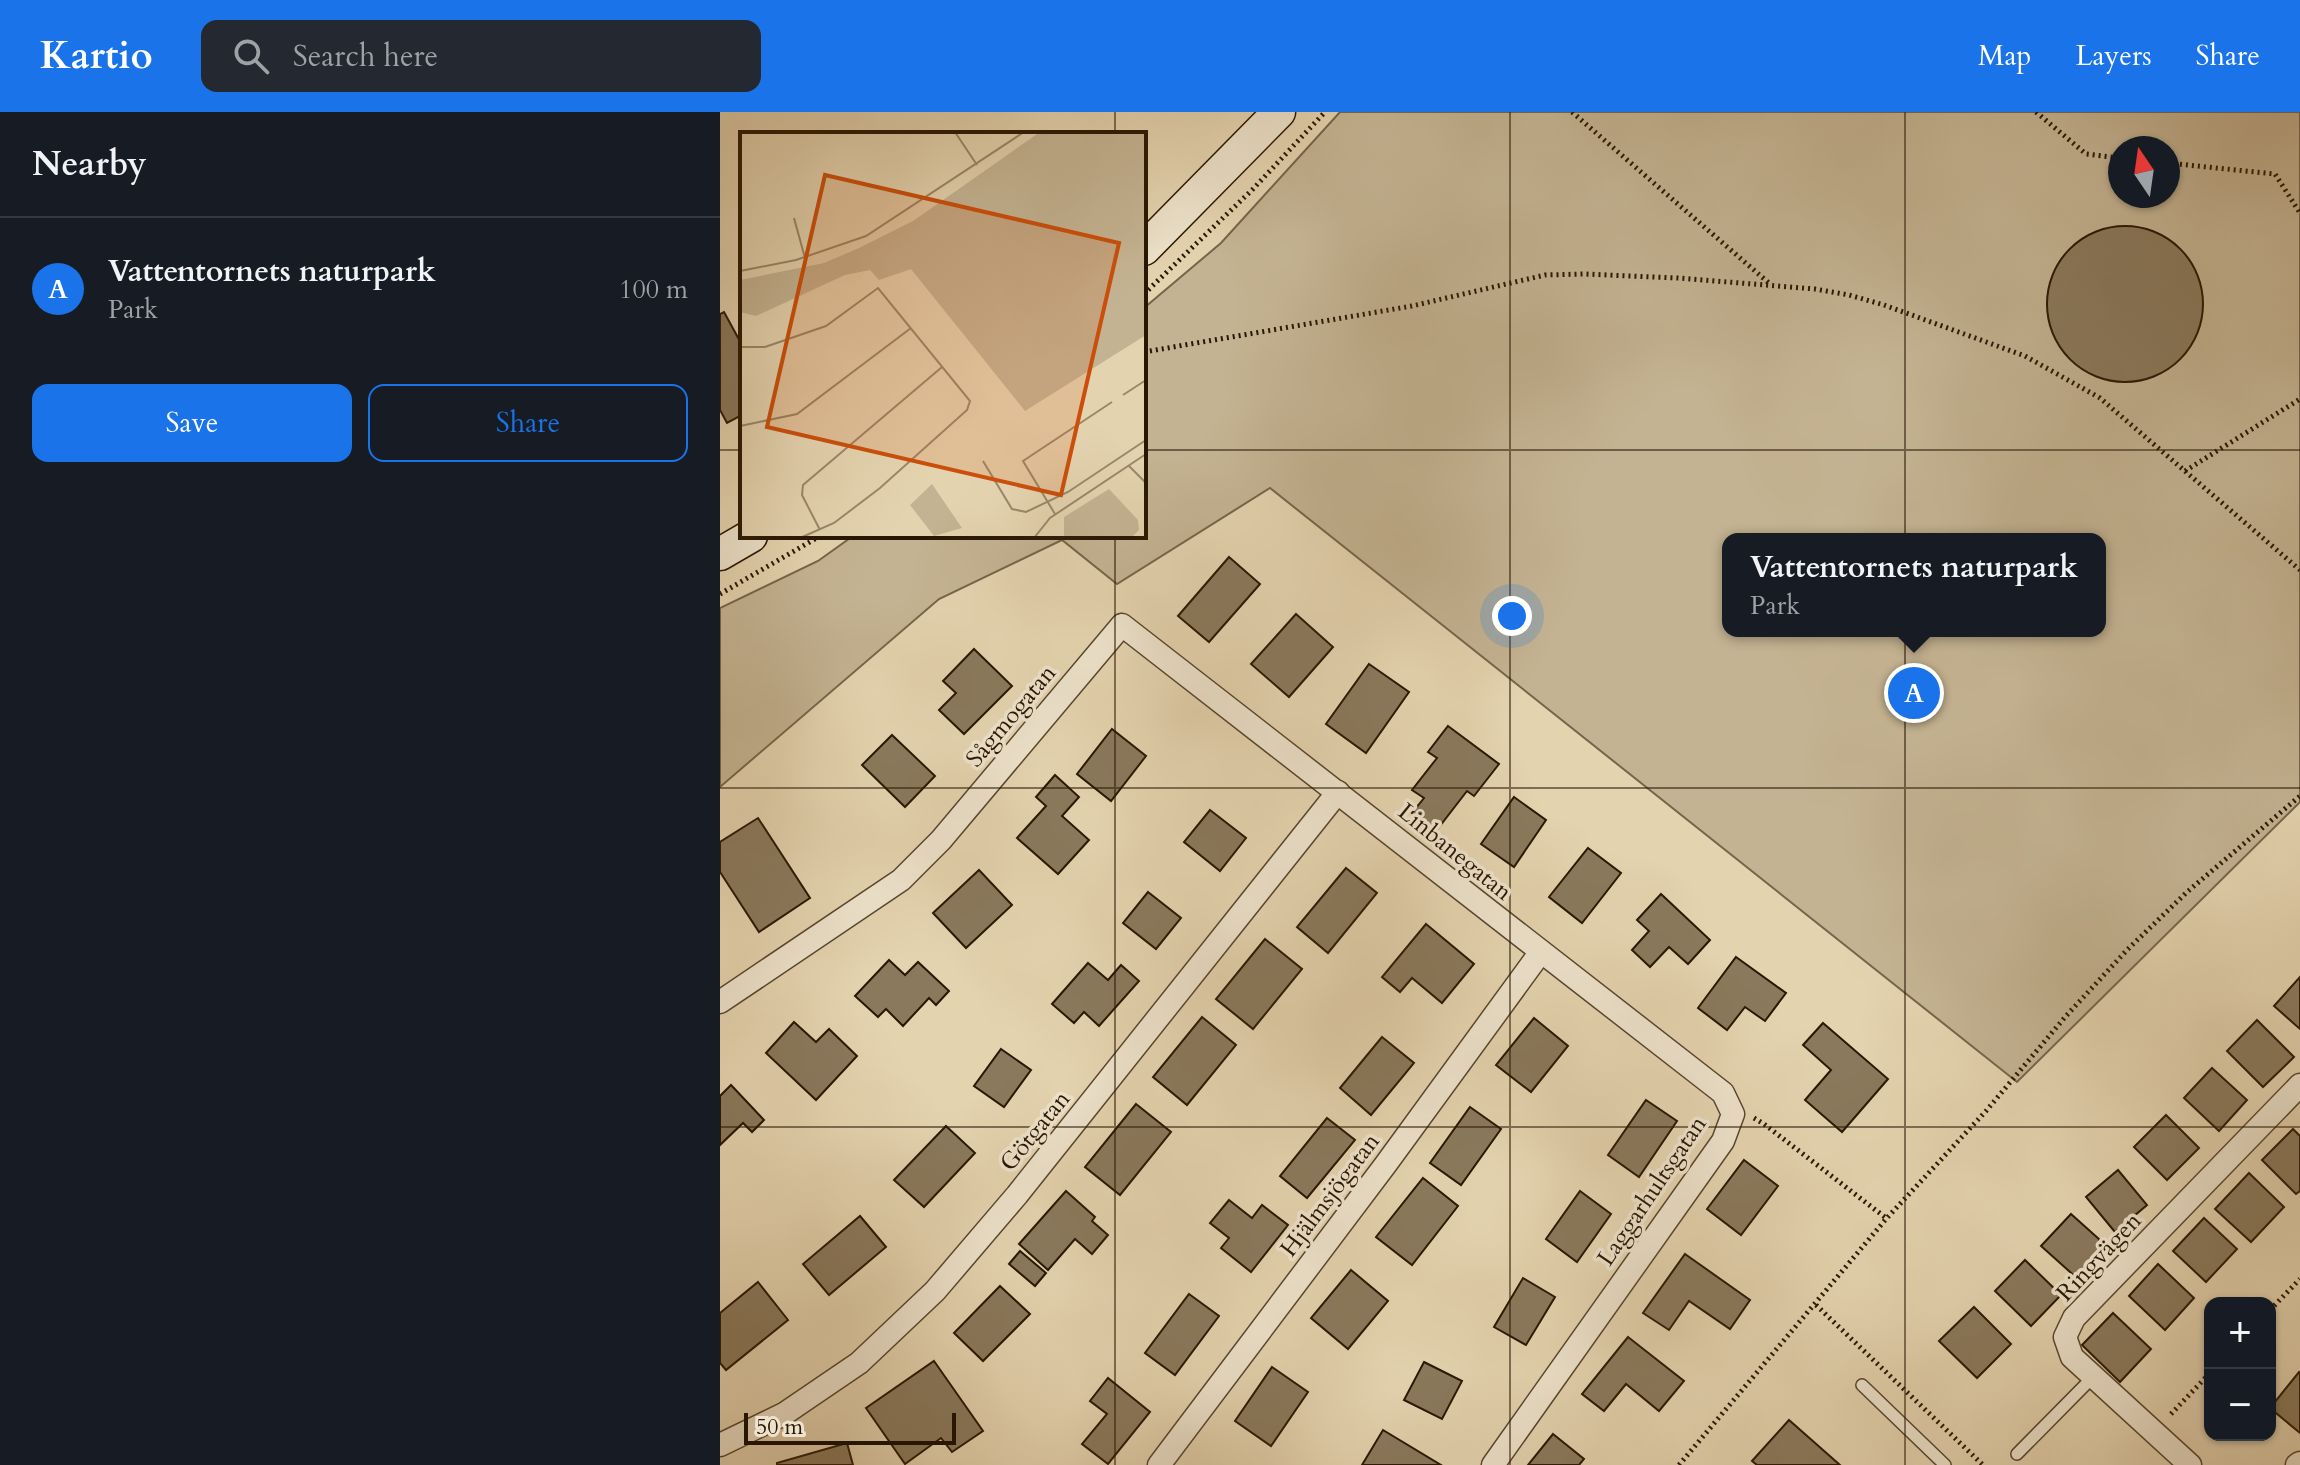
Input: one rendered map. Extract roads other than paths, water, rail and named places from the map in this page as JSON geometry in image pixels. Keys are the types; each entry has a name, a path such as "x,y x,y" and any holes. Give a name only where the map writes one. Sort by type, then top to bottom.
{"street":[{"path":"1146,247 1279,112"},
{"path":"720,554 748,538"},
{"name":"Sågmogatan","path":"720,1002 901,880 941,840 1122,625 1338,792"},
{"name":"Linbanegatan","path":"1338,792 1540,953"},
{"name":"Götgatan","path":"720,1445 784,1414 859,1363 935,1291 1017,1195 1338,792"},
{"name":"Laggarhultsgatan","path":"1493,1465 1723,1141 1733,1114 1723,1093 1540,953"},
{"name":"Hjälmsjögatan","path":"1159,1465 1386,1164 1540,953"},
{"name":"Ringvägen","path":"2190,1465 2072,1357 2065,1337 2074,1318 2300,1085"}],"lane":[{"path":"2017,1454 2093,1377"},
{"path":"1862,1385 1945,1465"}],"place":[{"name":"Vattentornets naturpark","path":"1914,693"}]}
